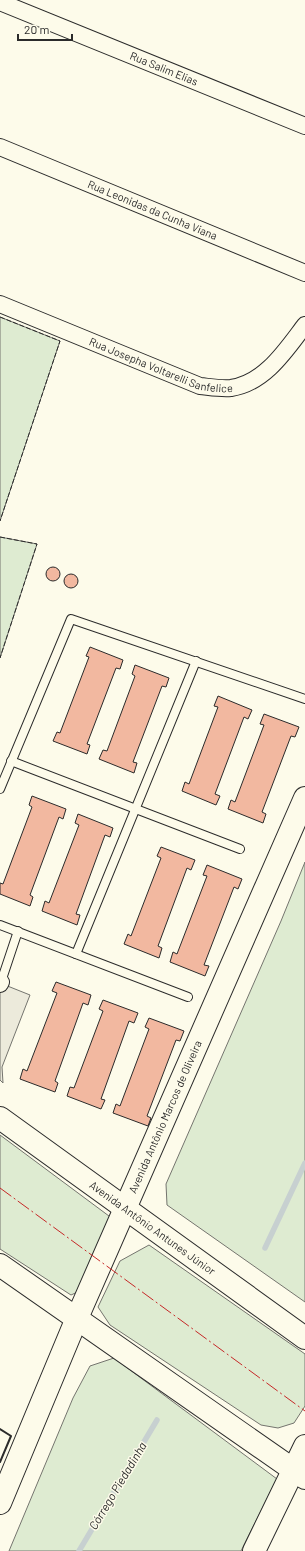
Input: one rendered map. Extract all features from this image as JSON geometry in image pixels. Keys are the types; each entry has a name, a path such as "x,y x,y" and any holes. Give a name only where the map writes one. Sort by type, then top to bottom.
{"main road":[{"name":"Avenida Antônio Marcos de Oliveira","path":"0,1504 77,1318 305,798"},
{"name":"Avenida Antônio Antunes Júnior","path":"0,1118 305,1338"},
{"path":"0,1265 299,1473"},
{"path":"254,1551 299,1473 305,1446"}],"street":[{"name":"Rua Salim Elias","path":"0,2 305,126"},
{"name":"Rua Leonidas da Cunha Viana","path":"0,147 305,274"},
{"name":"Rua Josepha Voltarelli Sanfelice","path":"0,304 200,386 231,388 251,381 274,364 305,326"}],"lane":[{"path":"0,789 71,619 305,699"},
{"path":"76,954 196,661"},
{"path":"11,761 135,810 240,848"},
{"path":"0,925 188,997"},
{"path":"0,983 18,931"}],"green space":[{"path":"0,317 60,341 0,521"},
{"path":"0,537 37,544 0,658"},
{"path":"305,862 305,1302 167,1205 166,1184 281,921"},
{"path":"0,1135 113,1219 84,1289 71,1295 0,1249"},
{"path":"149,1245 305,1354 305,1406 294,1423 278,1428 261,1425 110,1325 98,1307 120,1261"},
{"path":"114,1358 277,1479 241,1551 9,1551 73,1398 90,1366"}],"shaded area":[{"path":"0,983 30,995 2,1067 3,1083 0,1080"}],"building":[{"path":"50,567 56,567 60,571 60,577 56,581 50,581 46,577 46,571"},
{"path":"71,574 76,576 78,581 76,586 71,588 66,586 64,581 66,576"},
{"path":"90,647 123,660 120,669 116,668 87,744 90,745 87,754 53,741 57,732 60,733 89,657 86,656"},
{"path":"135,665 169,678 166,687 162,686 133,762 137,763 134,773 99,759 103,750 107,751 135,676 132,674"},
{"path":"218,696 252,710 248,719 244,717 215,794 220,796 216,805 182,791 185,782 189,784 218,707 214,706"},
{"path":"264,714 299,727 295,737 291,736 262,812 266,814 263,823 228,809 231,800 235,802 264,725 260,724"},
{"path":"32,796 66,809 63,819 59,817 30,895 33,897 30,906 0,894 0,883 3,884 32,807 29,805"},
{"path":"78,814 113,828 110,837 105,835 76,914 80,915 77,925 42,911 45,901 49,903 79,825 75,823"},
{"path":"161,847 195,860 191,870 187,868 158,946 162,948 159,958 124,944 128,934 131,936 161,858 157,856"},
{"path":"207,865 242,879 238,889 234,887 204,965 209,966 205,976 170,962 173,952 177,954 207,876 203,875"},
{"path":"56,982 91,995 88,1005 83,1003 55,1081 58,1083 55,1092 20,1079 23,1069 27,1071 57,993 52,991"},
{"path":"103,1000 138,1013 134,1023 129,1021 101,1099 105,1100 101,1109 67,1096 70,1087 74,1088 103,1011 99,1009"},
{"path":"149,1018 184,1031 180,1041 176,1040 147,1116 151,1118 148,1126 113,1113 116,1104 120,1106 149,1029 145,1027"}],"waterway":[{"name":"Córrego Piedadinha","path":"265,1248 305,1163"},
{"name":"Córrego Piedadinha","path":"79,1551 157,1420"}],"fence":[{"path":"0,317 60,341 0,521"},
{"path":"0,537 37,544 0,658"}],"wall":[{"path":"0,1429 11,1436 0,1462"}],"power":[{"path":"0,1188 305,1411"}]}
